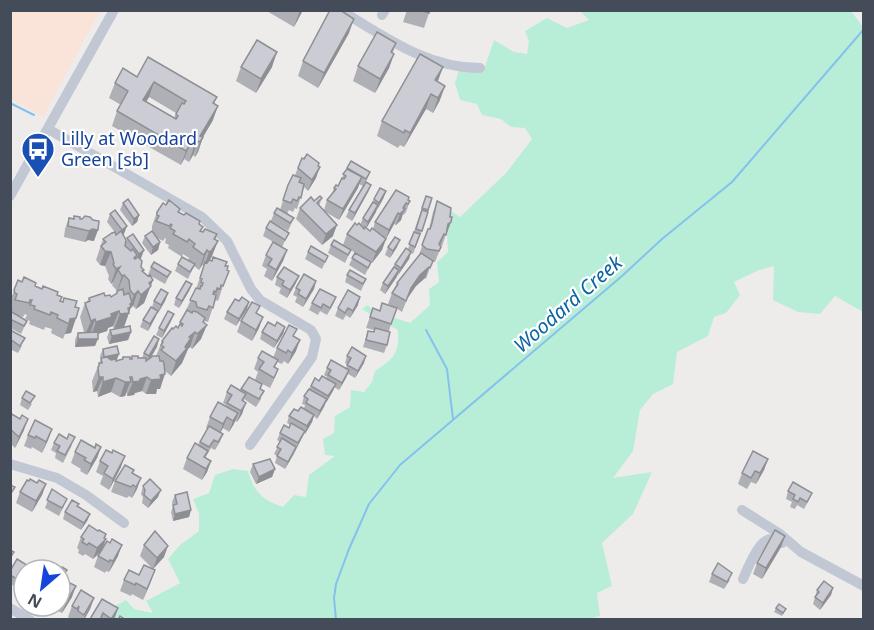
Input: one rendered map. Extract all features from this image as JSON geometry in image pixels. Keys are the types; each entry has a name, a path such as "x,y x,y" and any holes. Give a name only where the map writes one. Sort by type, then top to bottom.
{"street":[{"path":"10,196 114,10"},
{"path":"340,10 422,57 446,64 480,68"},
{"path":"48,129 202,217 227,241 251,289 260,300 311,330 316,339 312,357 250,445"},
{"path":"10,464 57,478 86,495 124,523"},
{"path":"742,510 780,534 801,552"},
{"path":"743,579 758,548 771,539 801,552 864,586"},
{"path":"10,608 30,620"}],"shaded area":[{"path":"11,10 100,11 43,117 11,99"}],"green space":[{"path":"580,11 851,11 864,28 863,312 835,296 820,314 798,312 773,300 774,266 759,270 734,282 740,295 726,313 714,317 708,336 677,352 673,384 653,394 640,410 633,451 613,478 652,472 633,514 602,543 612,586 597,593 600,616 584,620 105,620 97,616 126,600 134,609 153,613 146,601 180,583 168,559 180,545 199,531 199,514 193,499 209,493 215,475 233,469 248,471 256,490 264,498 283,507 294,495 306,497 309,475 335,456 325,455 323,439 334,433 335,416 350,407 351,390 364,392 372,382 375,371 391,358 398,344 398,330 362,309 367,305 377,312 410,323 430,305 429,289 439,282 437,262 448,252 447,235 433,211 443,206 460,217 506,173 532,139 525,128 511,127 501,119 482,115 477,104 460,100 455,83 459,70 483,72 494,40 514,52 527,54 529,42 525,31 547,18 567,28 589,20"}],"building":[{"path":"330,10 340,10 354,19 324,73 303,61"},
{"path":"377,32 396,43 391,52 394,54 380,79 358,66"},
{"path":"257,40 277,52 261,79 241,67"},
{"path":"420,54 443,67 435,80 445,86 438,98 431,94 410,133 405,130 404,133 382,121"},
{"path":"148,57 217,97 213,103 218,106 200,136 203,137 200,142 198,141 194,147 190,144 186,151 117,111 128,91 115,83 123,68 137,77","holes":["154,82 186,101 182,103 176,119 143,100"]},
{"path":"307,154 319,163 320,167 312,180 298,168 302,158 304,159"},
{"path":"351,161 370,172 366,179 347,168"},
{"path":"347,169 362,177 343,209 327,200 336,189 334,188 336,185 338,186 342,178 346,176 343,174"},
{"path":"293,175 301,178 299,182 304,184 301,198 299,197 297,201 293,199 291,203 283,200"},
{"path":"366,182 371,185 355,213 349,210"},
{"path":"380,188 386,191 379,203 374,199"},
{"path":"396,190 409,197 410,201 406,203 403,208 405,209 400,214 398,213 389,230 375,222"},
{"path":"320,196 322,198 317,203 337,225 326,234 300,208 311,197 314,201"},
{"path":"426,196 432,198 428,210 422,208"},
{"path":"128,199 139,215 134,219 123,203"},
{"path":"169,200 180,209 178,212 184,215 186,213 200,221 199,224 203,227 200,231 203,232 205,229 217,234 214,239 218,241 212,250 209,252 207,250 204,255 193,247 195,244 189,239 187,242 173,234 175,231 170,228 171,224 169,226 156,221 159,216 157,212 163,203 166,205"},
{"path":"437,201 451,208 450,217 452,217 446,235 444,234 439,244 441,247 439,251 427,249 422,245 430,229"},
{"path":"373,202 378,205 368,222 363,218"},
{"path":"277,208 294,218 290,223 274,213"},
{"path":"115,210 127,226 122,230 110,214"},
{"path":"422,210 428,212 422,231 416,229"},
{"path":"74,216 80,219 85,216 90,217 99,221 98,230 89,231 68,226 69,218 74,219"},
{"path":"270,221 289,233 285,240 266,228"},
{"path":"355,223 357,225 359,223 364,229 365,227 370,231 372,228 386,239 376,252 347,234"},
{"path":"121,231 126,240 125,246 131,251 133,249 137,255 134,258 138,257 142,261 141,267 144,270 142,271 150,275 153,280 149,283 151,286 141,295 138,291 134,295 130,290 129,280 124,275 122,276 118,270 120,267 116,269 113,264 111,252 105,251 101,246 106,242 103,239 112,233 115,232 116,235"},
{"path":"152,231 160,242 153,247 145,236"},
{"path":"414,232 420,234 415,247 409,244"},
{"path":"133,234 144,250 139,254 127,238"},
{"path":"395,237 400,240 393,251 388,247"},
{"path":"334,240 351,250 348,255 331,245"},
{"path":"273,242 287,250 276,270 268,265 272,259 266,255"},
{"path":"311,246 328,256 325,262 308,252"},
{"path":"406,248 411,252 401,268 395,264"},
{"path":"355,253 371,262 368,268 352,258"},
{"path":"421,253 433,261 430,268 420,275 411,288 406,301 392,293 397,283"},
{"path":"182,257 195,264 190,272 178,264"},
{"path":"213,257 227,262 225,266 228,266 229,271 223,286 221,285 220,289 217,288 216,292 214,291 213,294 216,295 213,308 209,306 207,310 197,307 196,302 190,300 196,288 200,289 202,286 200,278 205,262 212,261"},
{"path":"154,262 171,272 167,277 151,267"},
{"path":"284,267 299,276 290,290 282,285 284,281 277,277"},
{"path":"394,267 399,270 388,286 383,283"},
{"path":"350,270 366,279 363,284 347,275"},
{"path":"304,274 316,281 306,299 298,294 300,290 296,288"},
{"path":"24,277 36,283 35,286 42,289 43,286 58,292 57,295 62,297 60,301 63,302 64,298 77,301 75,307 79,308 76,318 70,319 69,324 51,312 50,315 34,309 35,306 30,305 32,300 29,303 15,300 17,294 14,290 18,280 22,282"},
{"path":"186,281 192,284 182,301 176,298"},
{"path":"123,289 124,295 129,293 132,303 128,308 129,313 120,314 119,311 111,314 112,317 96,322 95,319 91,321 85,303 90,301 89,298 104,293 105,296 110,295 111,297"},
{"path":"161,289 168,293 161,305 154,301"},
{"path":"320,289 336,297 330,308 323,304 321,308 312,303"},
{"path":"348,290 360,297 353,311 348,308 345,313 338,308"},
{"path":"242,297 249,302 239,319 227,312 235,299 239,301"},
{"path":"252,302 260,306 256,313 263,317 256,330 241,321"},
{"path":"382,303 397,308 391,324 370,317 373,308 380,311"},
{"path":"151,307 158,311 150,324 143,320"},
{"path":"187,310 192,313 197,312 205,318 203,322 207,325 197,334 195,332 189,337 191,338 185,347 187,348 176,361 161,350 164,347 161,345 172,328 176,326 178,328 180,324 182,326 180,322"},
{"path":"10,311 27,321 24,326 10,319"},
{"path":"168,311 174,314 164,331 159,328"},
{"path":"268,322 275,326 277,322 285,327 277,341 262,332"},
{"path":"289,325 297,329 293,336 300,340 292,353 288,350 286,353 277,348"},
{"path":"130,326 131,332 112,336 110,330"},
{"path":"375,328 390,332 387,345 366,340 368,331 374,332"},
{"path":"12,331 25,338 20,346 10,339"},
{"path":"98,332 98,339 78,339 78,333"},
{"path":"154,336 159,339 149,356 144,353"},
{"path":"117,346 119,354 104,357 103,349"},
{"path":"352,347 366,356 358,371 347,365 351,358 347,356"},
{"path":"262,351 278,360 274,367 278,369 274,378 259,369 264,362 258,358"},
{"path":"132,356 146,358 146,361 153,356 159,356 160,361 164,364 165,374 160,375 161,379 151,380 147,377 133,382 132,377 130,377 131,382 116,378 103,382 103,377 99,377 98,367 99,363 102,363 101,358 107,357 111,360 116,359 116,361 123,357 132,359"},
{"path":"331,360 349,370 342,383 328,375 331,370 327,368"},
{"path":"322,376 336,384 328,396 311,386 315,378 319,381"},
{"path":"249,377 262,384 260,389 264,391 259,399 241,389"},
{"path":"231,385 246,394 242,400 246,403 241,411 227,403 232,395 227,392"},
{"path":"309,389 327,399 320,411 306,403 308,399 304,396"},
{"path":"26,391 35,396 30,403 22,398"},
{"path":"218,402 238,413 233,421 227,417 223,424 210,417"},
{"path":"301,407 314,415 307,426 289,416 294,409 298,411"},
{"path":"10,413 20,419 22,415 28,419 19,437 10,429"},
{"path":"35,420 52,429 46,442 36,436 35,438 28,435"},
{"path":"291,423 305,431 298,443 280,433 284,425 289,428"},
{"path":"209,426 223,434 218,442 214,440 209,447 200,442"},
{"path":"59,434 67,439 69,434 75,437 65,455 57,451 60,446 54,443"},
{"path":"282,438 296,447 288,462 277,456 281,449 277,447"},
{"path":"81,440 95,448 96,444 101,447 91,464 75,452"},
{"path":"195,443 208,451 204,457 211,461 206,469 187,458"},
{"path":"106,450 112,453 113,450 125,456 113,479 104,473 108,466 100,461"},
{"path":"753,451 768,459 760,473 755,471 751,478 742,473"},
{"path":"270,459 275,469 259,477 253,464"},
{"path":"125,465 141,478 136,487 115,481"},
{"path":"30,479 46,484 36,501 20,492"},
{"path":"150,479 161,490 151,501 144,495 143,486"},
{"path":"793,482 812,493 807,502 800,498 798,502 793,499 795,495 788,491"},
{"path":"10,485 15,487 10,495"},
{"path":"52,489 67,499 62,508 47,500"},
{"path":"187,492 191,510 175,514 173,505 177,504 175,495"},
{"path":"72,500 90,514 84,523 65,512"},
{"path":"89,525 106,534 104,538 106,539 97,548 82,542 84,539 81,537"},
{"path":"775,530 785,536 766,568 757,563"},
{"path":"155,531 168,546 157,558 144,545"},
{"path":"112,539 122,545 113,561 109,562 98,556 107,541 110,543"},
{"path":"718,563 732,573 727,582 712,574"},
{"path":"144,565 155,570 147,589 124,580 129,570 139,575"},
{"path":"824,581 833,588 823,603 815,597"},
{"path":"81,590 94,598 84,615 78,611 79,606 77,609 72,606"},
{"path":"102,599 118,608 112,618 103,613 100,620 91,620 90,619"},
{"path":"779,604 786,609 783,613 776,608"}],"waterway":[{"name":"Woodard Creek","path":"336,620 334,598 336,584 349,549 369,504 400,465 622,276 662,239 732,182 864,29"},
{"path":"10,103 34,115"},
{"path":"426,330 447,369 453,419"}],"place":[{"name":"Lilly at Woodard Green [sb]","path":"38,178"}]}
